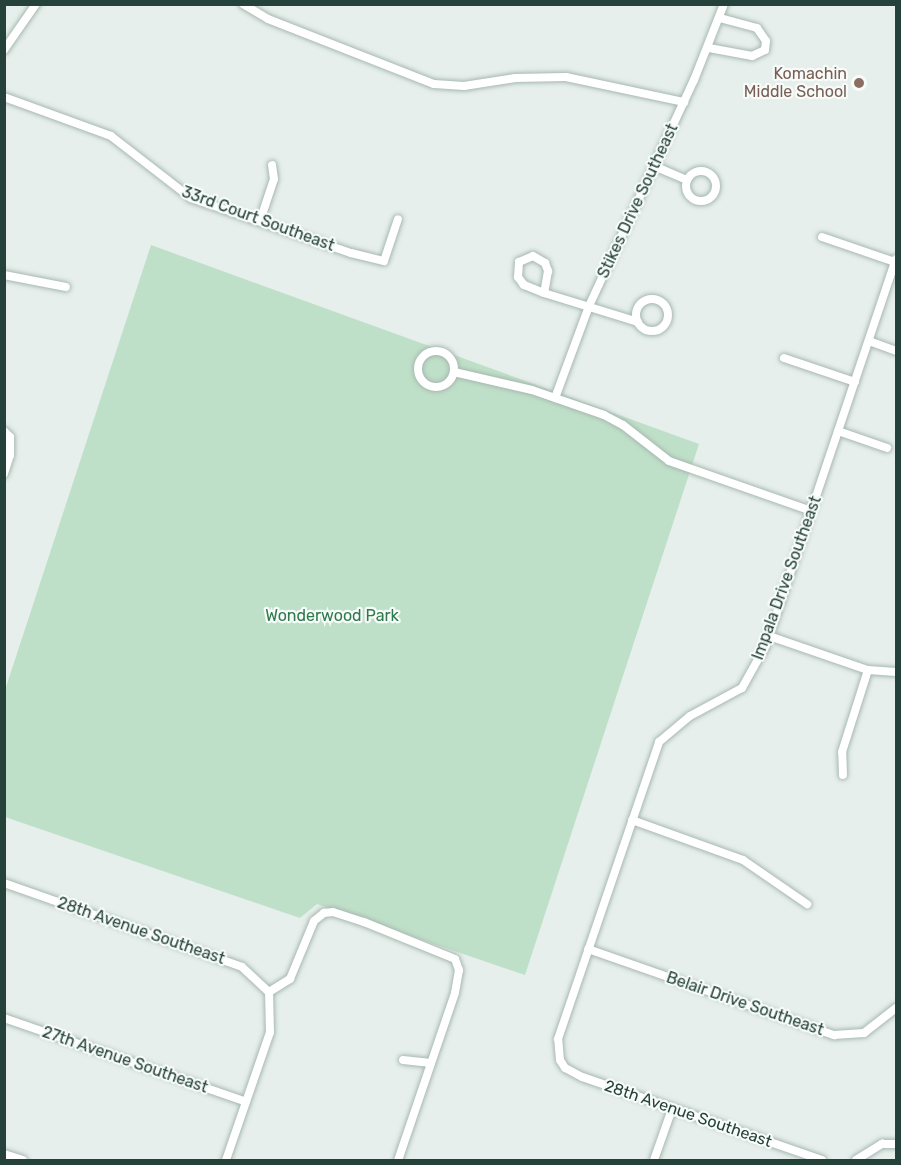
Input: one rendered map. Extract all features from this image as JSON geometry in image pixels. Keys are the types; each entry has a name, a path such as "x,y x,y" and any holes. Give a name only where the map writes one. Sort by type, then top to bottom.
{"street":[{"path":"4,50 36,4"},
{"path":"243,4 268,19 434,84 465,86 515,78 566,77 684,102"},
{"name":"Stikes Drive Southeast","path":"555,398 589,306 684,102 708,48 724,4"},
{"path":"708,48 752,56 765,50 766,41 757,28 719,18"},
{"name":"33rd Court Southeast","path":"4,97 111,136 183,194 384,261 398,219"},
{"path":"260,221 274,178 272,165"},
{"path":"654,166 687,180"},
{"path":"822,237 896,260"},
{"path":"544,293 548,283 545,263 525,257 516,269 518,277 524,285 544,293 638,322 650,331 660,329 668,317 666,308 660,301 645,301 637,313 638,322"},
{"name":"Impala Drive Southeast","path":"560,1060 558,1039 659,742 690,716 742,688 769,636 896,260"},
{"path":"4,275 66,287"},
{"path":"869,341 897,351"},
{"path":"437,351 452,360 454,372 448,382 432,386 422,380 418,369 422,358 437,351"},
{"path":"784,358 855,382"},
{"path":"454,372 555,398 623,425 681,467 812,511"},
{"path":"4,431 10,437 10,454 4,474"},
{"path":"838,431 888,448"},
{"path":"769,636 868,670 897,672"},
{"path":"843,775 842,752 868,670"},
{"path":"632,819 743,860 807,904"},
{"name":"28th Avenue Southeast","path":"4,883 242,967 269,992"},
{"path":"226,1161 270,1032 269,992 290,979 314,921 333,912 455,959 458,980 398,1161"},
{"name":"Belair Drive Southeast","path":"588,949 834,1035 864,1034 897,1008"},
{"name":"27th Avenue Southeast","path":"4,1018 246,1102"},
{"path":"403,1060 431,1063"},
{"name":"28th Avenue Southeast","path":"560,1060 565,1068 582,1077 822,1161"},
{"path":"654,1161 672,1109"},
{"path":"856,1161 882,1144 897,1144"},
{"path":"4,1154 23,1161"}],"green space":[{"name":"Wonderwood Park","path":"151,245 699,444 525,975 317,904 300,918 5,817 5,690"}],"place":[{"name":"Komachin Middle School","path":"859,83"}]}
